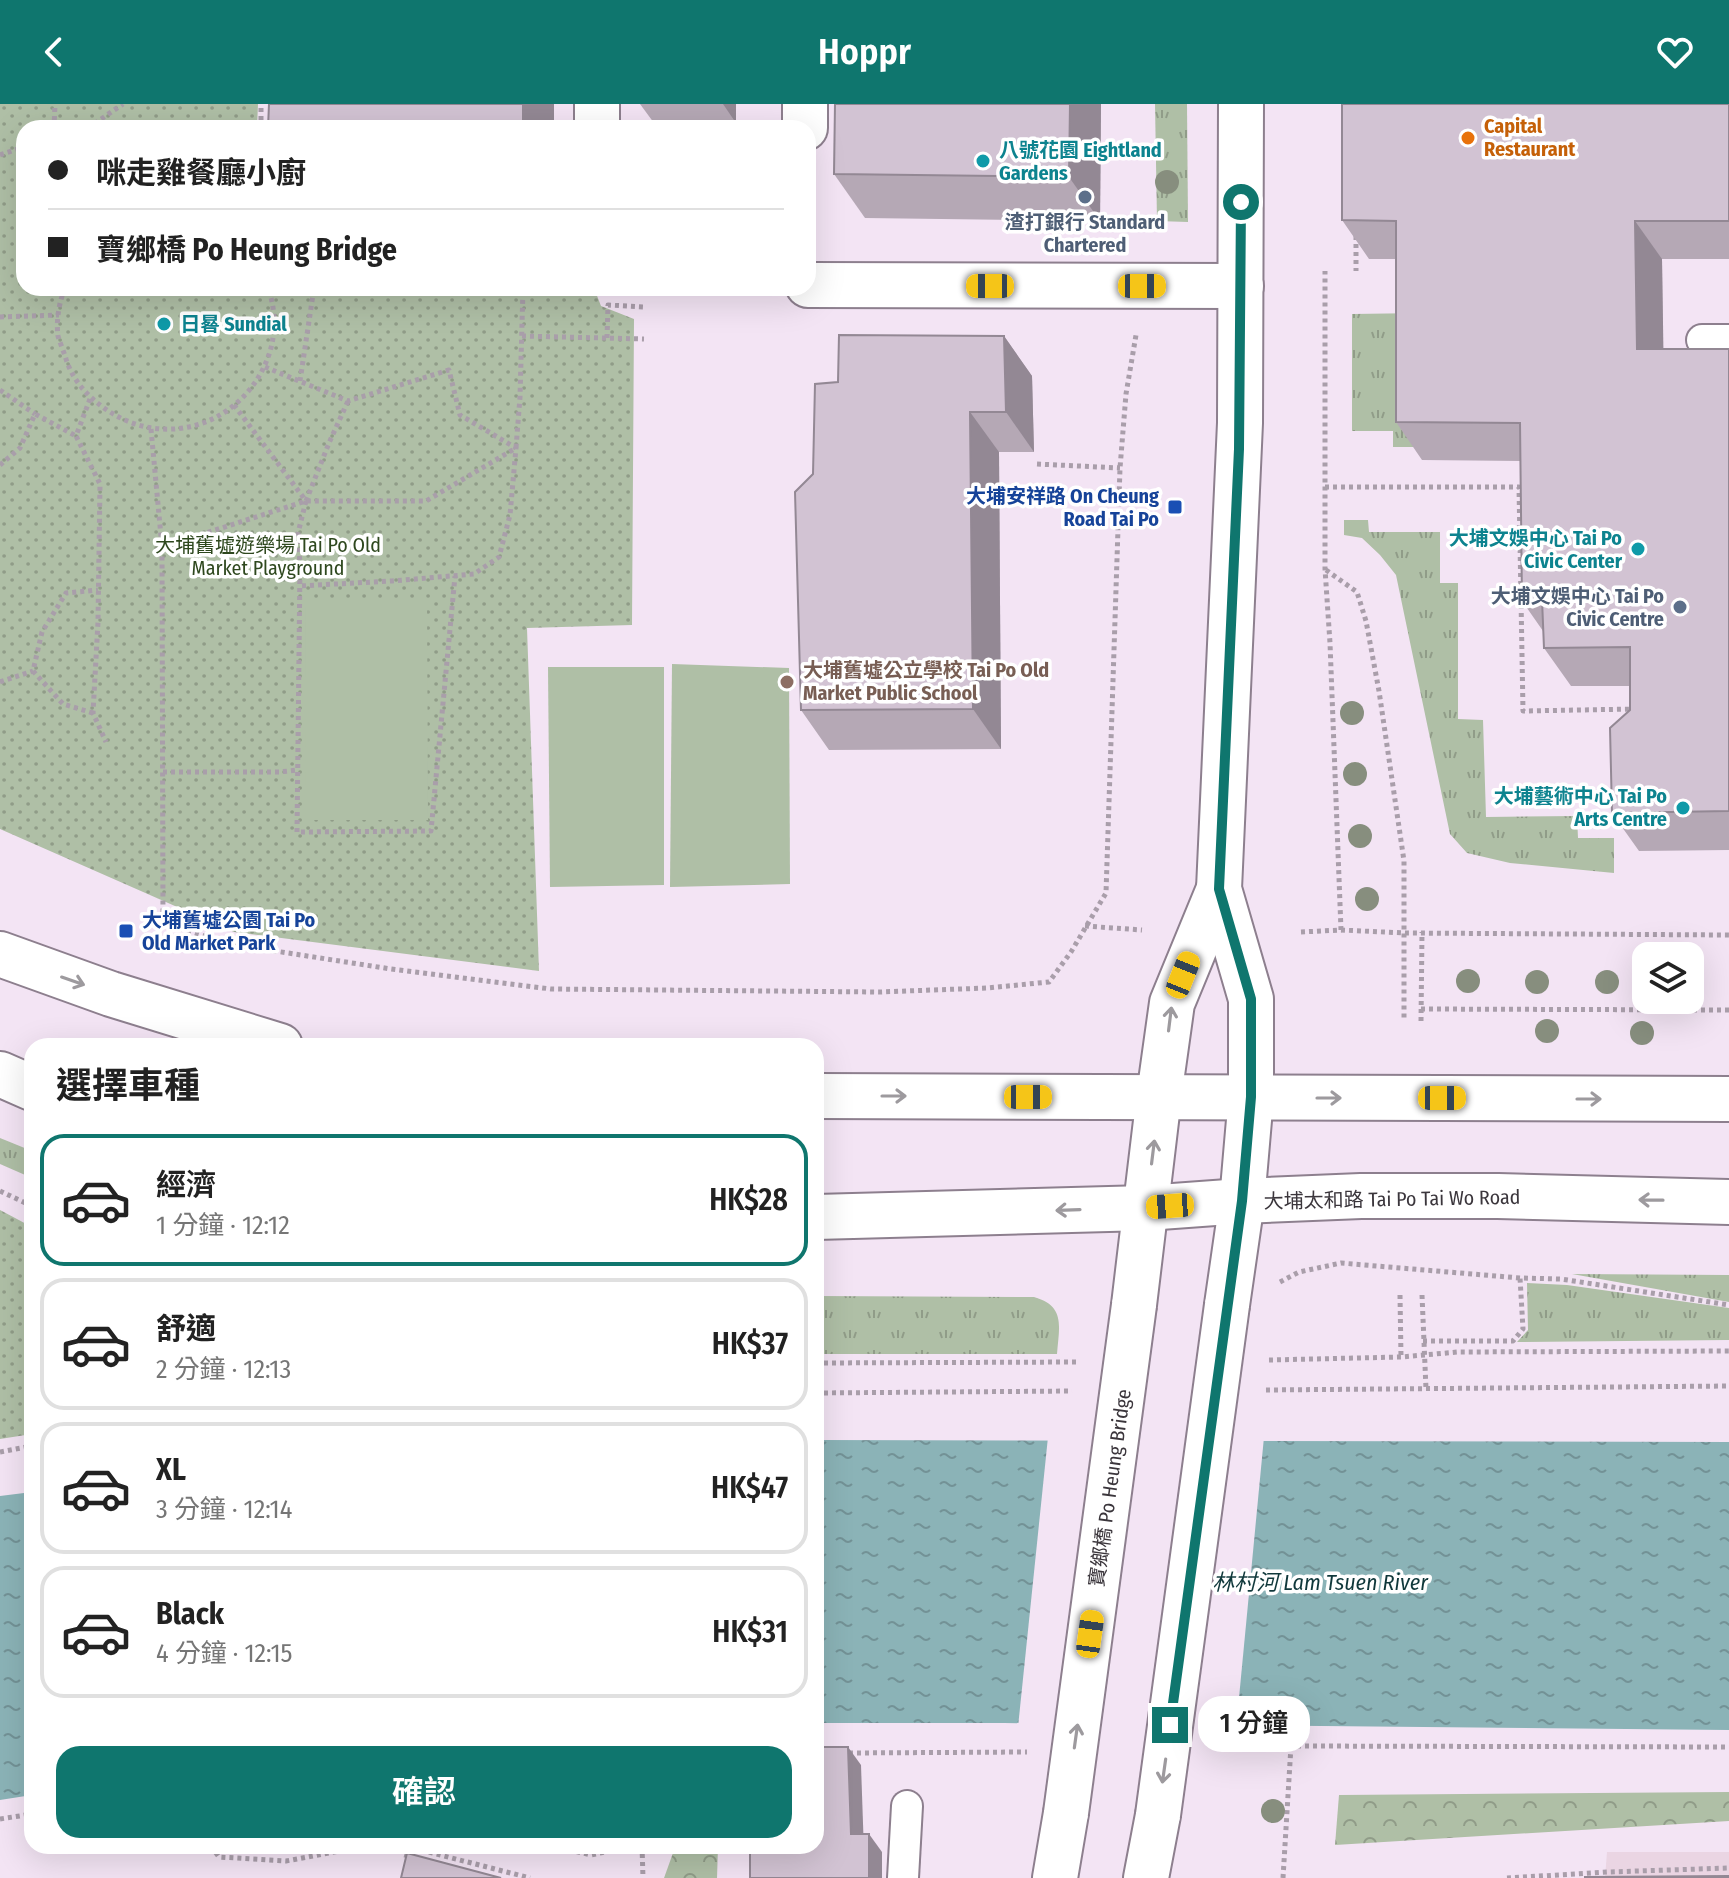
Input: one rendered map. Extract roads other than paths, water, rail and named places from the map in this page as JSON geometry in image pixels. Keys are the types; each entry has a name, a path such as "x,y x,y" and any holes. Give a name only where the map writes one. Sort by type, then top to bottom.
{"main road":[{"path":"1146,1878 1158,1815 1242,1201 1251,1097 1251,999 1219,889 1240,437 1241,104"},
{"path":"816,285 1241,286"},
{"name":"寶鄉橋 Po Heung Bridge","path":"1055,1878 1172,1003 1219,889"},
{"path":"0,954 111,994 254,1038"},
{"path":"0,1074 24,1084"},
{"path":"824,1096 1729,1099"},
{"name":"大埔太和路 Tai Po Tai Wo Road","path":"824,1217 1146,1208 1361,1196 1729,1202"}],"lane":[{"path":"903,1878 907,1806"}],"water":[{"name":"林村河 Lam Tsuen River","path":"824,1440 1729,1442 1729,1730 824,1723"},
{"path":"24,1493 24,1796 0,1800 0,1496"}],"place":[{"name":"Capital Restaurant","path":"1468,138"},
{"name":"八號花園 Eightland Gardens","path":"983,161"},
{"name":"渣打銀行 Standard Chartered","path":"1085,197"},
{"name":"日晷 Sundial","path":"164,324"},
{"name":"大埔安祥路 On Cheung Road Tai Po","path":"1175,507"},
{"name":"大埔文娛中心 Tai Po Civic Center","path":"1638,549"},
{"name":"大埔文娛中心 Tai Po Civic Centre","path":"1680,607"},
{"name":"大埔舊墟公立學校 Tai Po Old Market Public School","path":"787,682"},
{"name":"大埔藝術中心 Tai Po Arts Centre","path":"1683,808"},
{"name":"大埔舊墟公園 Tai Po Old Market Park","path":"126,931"}],"park label":[{"name":"大埔舊墟遊樂場 Tai Po Old Market Playground","path":"268,556"}]}
